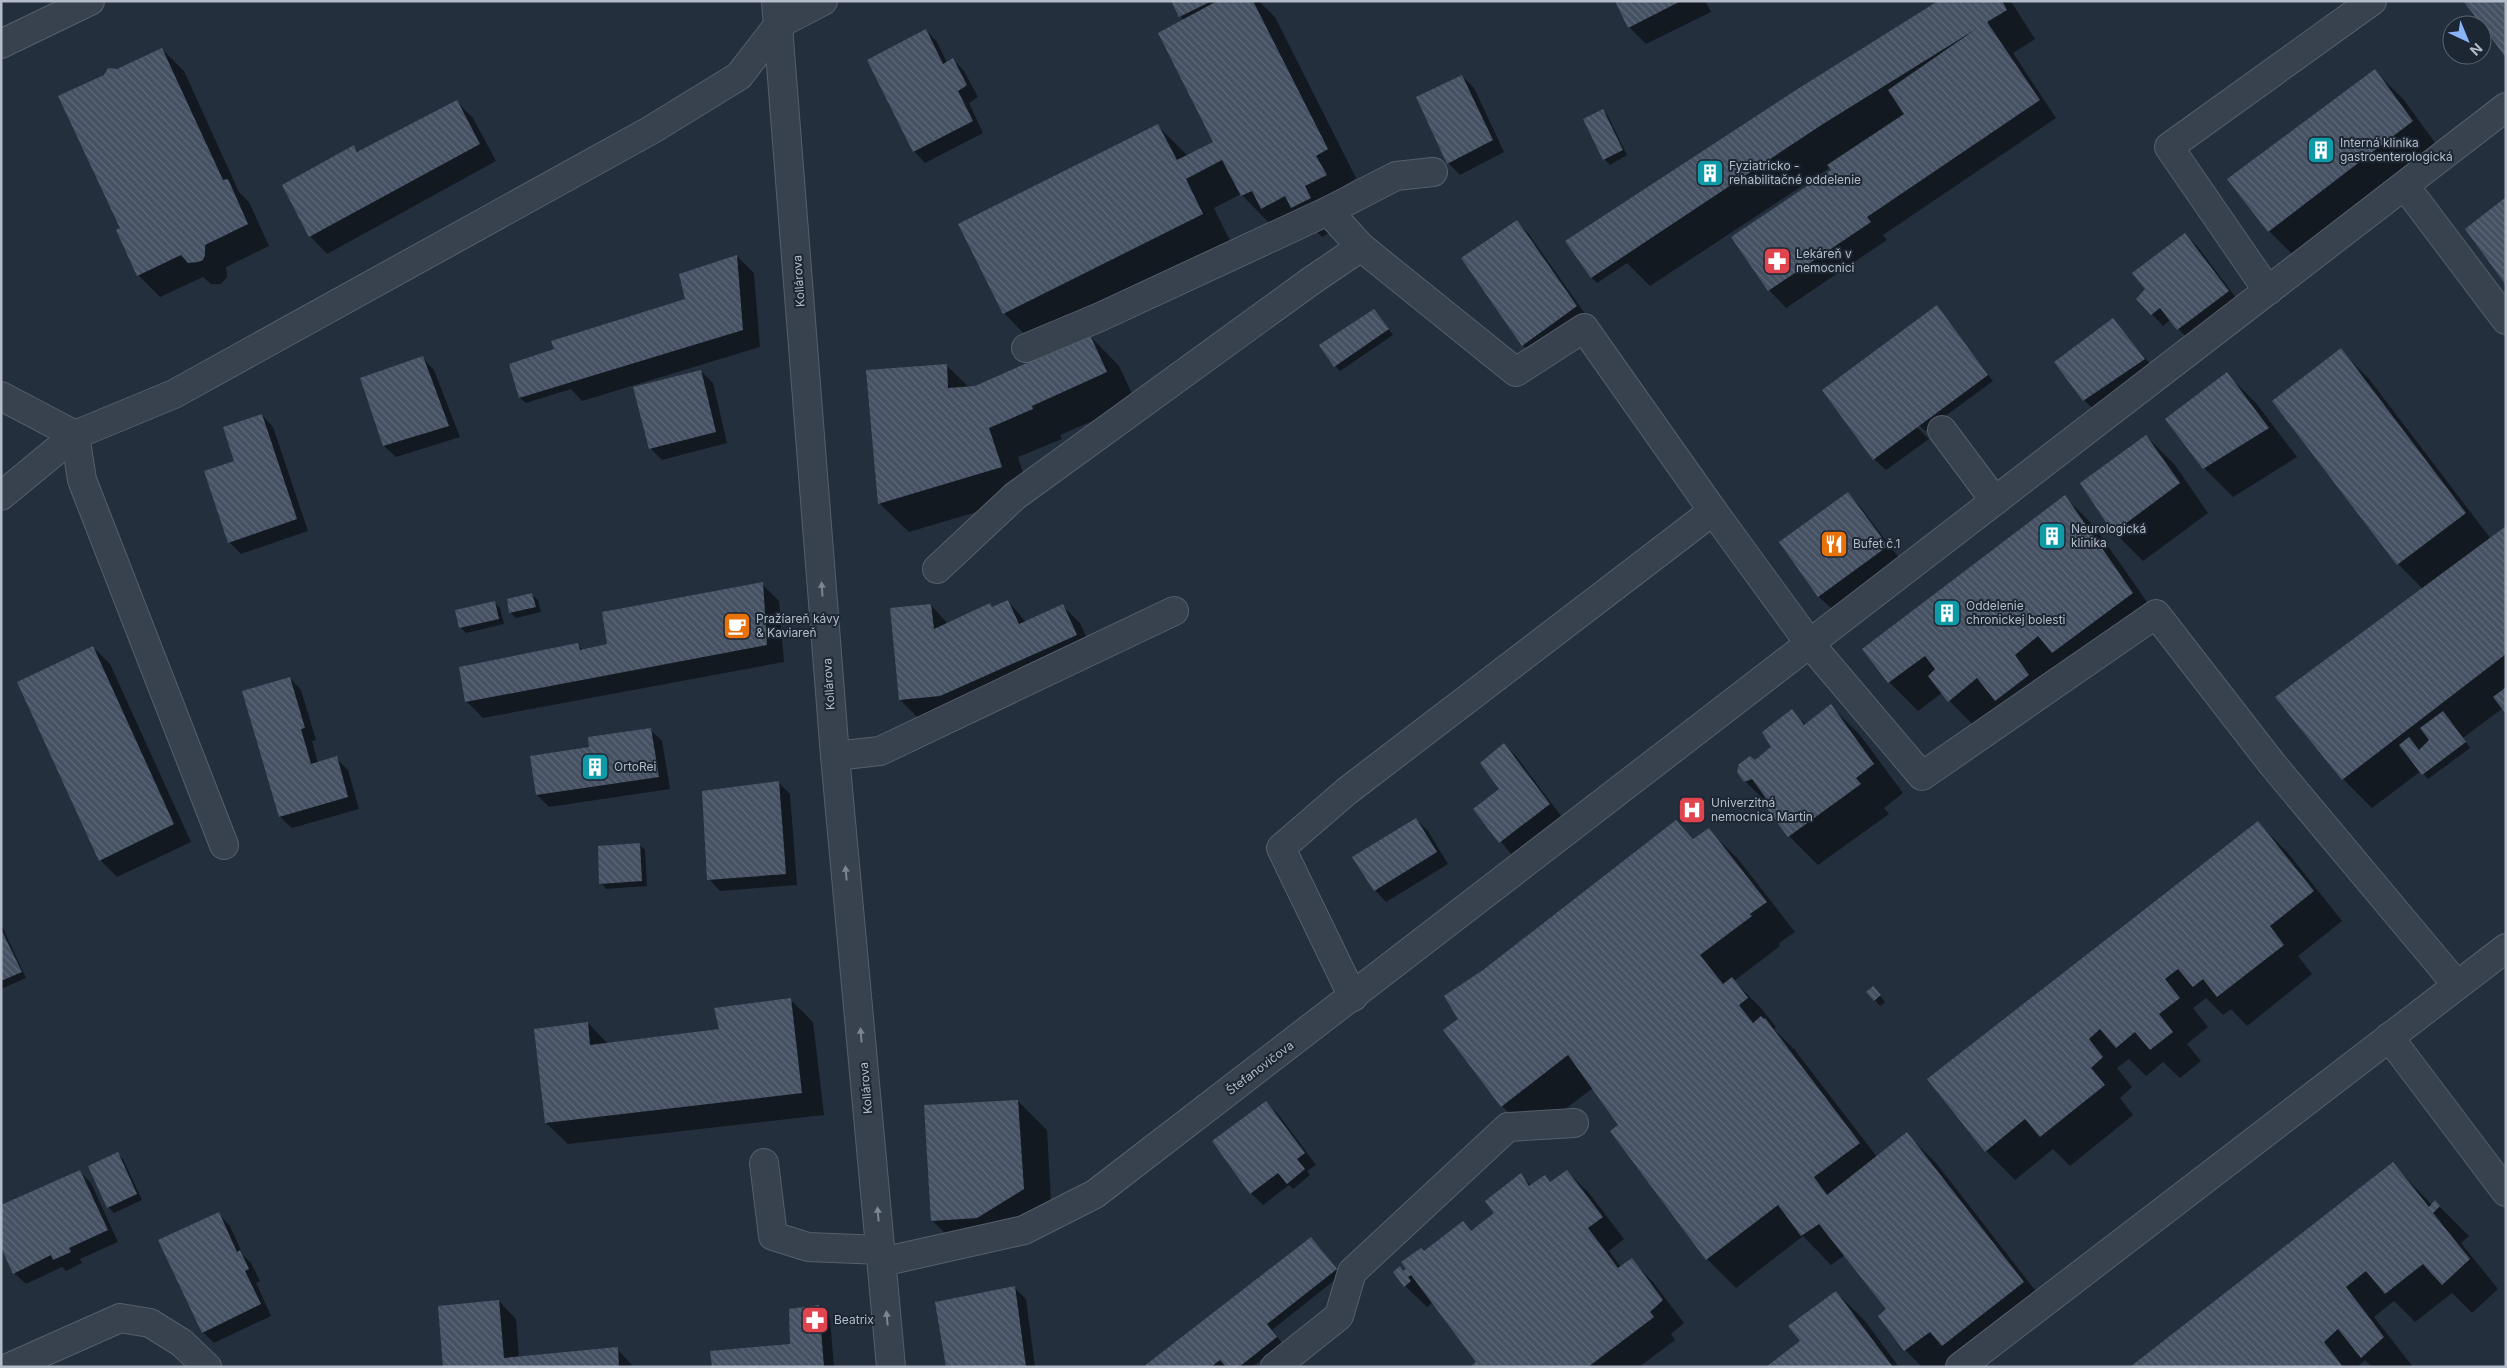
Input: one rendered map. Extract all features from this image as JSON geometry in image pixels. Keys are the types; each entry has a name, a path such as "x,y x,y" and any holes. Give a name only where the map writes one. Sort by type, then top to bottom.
{"street":[{"path":"1,44 90,1"},
{"path":"1,496 75,436 174,394 652,130 739,76 778,13 823,1"},
{"path":"2268,291 2169,147 2372,1"},
{"name":"Kollárova","path":"778,13 835,756 891,1367"},
{"name":"Štefanovičova","path":"764,1163 773,1236 808,1247 882,1256 1024,1230 1095,1194 2506,107"},
{"path":"1026,348 1100,317 1328,211 1396,176 1433,172"},
{"path":"2405,186 2506,320"},
{"path":"1328,211 1361,247 1516,372 1584,328 1712,511 1810,644 1922,776 2156,614 2273,765 2457,985"},
{"path":"937,569 1015,496 1310,280 1361,247"},
{"path":"1,396 75,436"},
{"path":"1942,430 1995,501"},
{"path":"75,436 82,480 224,845"},
{"path":"1353,997 1281,848 1347,791 1712,511"},
{"path":"835,756 880,751 1174,611"},
{"path":"1965,1365 2506,948"},
{"path":"2389,1037 2506,1192"},
{"path":"1275,1367 1339,1316 1352,1272 1508,1127 1574,1124"},
{"path":"10,1367 120,1318 150,1323 182,1343 207,1367"}],"building":[{"path":"1171,1 1212,1 1179,17"},
{"path":"1217,1 1253,1 1328,149 1316,156 1327,175 1305,186 1311,198 1291,208 1285,196 1261,209 1252,191 1241,196 1222,160 1186,179 1203,214 1003,314 958,224 1158,124 1177,160 1213,142 1158,33"},
{"path":"1615,1 1681,1 1628,28"},
{"path":"1938,1 2002,1 2007,10 1987,22 2040,100 1867,217 1871,222 1768,291 1731,237 1831,170 1827,165 1904,114 1888,90 1976,29 1823,124 1591,278 1565,241 1796,90"},
{"path":"2463,1 2506,1 2506,58 2492,39 2492,15 2474,15"},
{"path":"926,29 943,64 953,58 967,85 958,91 973,121 913,152 867,60"},
{"path":"162,48 223,180 228,179 248,224 205,245 203,260 188,263 181,255 137,276 116,230 120,228 58,96 104,75 108,68 117,69"},
{"name":"Interná klinika gastroenterologická","path":"2375,69 2413,121 2268,232 2227,179"},
{"path":"1462,75 1493,140 1447,164 1416,97"},
{"path":"457,100 480,144 309,237 282,185 354,145 357,152"},
{"path":"1603,109 1623,150 1603,160 1583,119"},
{"path":"2506,197 2506,285 2465,229"},
{"path":"1517,220 1577,306 1522,346 1461,258"},
{"path":"2185,233 2229,291 2177,330 2160,308 2151,315 2136,299 2145,289 2132,273"},
{"path":"737,255 743,330 519,398 509,364 554,349 551,341 685,299 679,274"},
{"path":"1937,305 1988,375 1873,460 1822,390"},
{"path":"1374,309 1389,329 1334,367 1319,345"},
{"path":"2113,318 2145,359 2083,401 2054,362"},
{"path":"1090,335 1107,372 1032,406 1033,409 989,428 1002,467 878,504 866,370 947,364 948,388 975,386"},
{"path":"2341,348 2466,513 2397,565 2272,401"},
{"path":"423,356 449,426 383,446 360,378"},
{"path":"701,370 716,432 649,449 633,387"},
{"path":"2227,372 2269,428 2203,469 2165,419"},
{"path":"262,414 297,519 228,543 204,471 234,461 223,427"},
{"path":"2146,435 2180,483 2113,533 2080,483"},
{"name":"Bufet č.1","path":"1848,492 1888,546 1818,597 1779,542"},
{"path":"2065,495 2133,593 2052,653 2038,636 2015,655 2029,675 1995,701 1977,678 1948,702 1928,676 1935,669 1925,656 1888,683 1862,649"},
{"path":"2506,526 2506,654 2342,780 2275,697"},
{"path":"763,582 767,645 465,702 459,667 578,643 580,650 607,644 602,612"},
{"path":"532,593 536,607 509,613 507,599"},
{"path":"1008,600 1019,624 1063,604 1077,635 940,696 899,700 890,608 931,604 934,629 990,603 992,607"},
{"path":"495,601 499,619 459,628 455,610"},
{"path":"93,646 174,824 99,861 17,682"},
{"path":"290,677 305,728 301,729 311,764 337,756 348,797 279,817 242,691"},
{"path":"2506,687 2506,714 2493,697"},
{"path":"1831,704 1874,764 1856,778 1861,784 1788,837 1764,805 1768,801 1752,779 1744,782 1737,772 1739,764 1750,756 1755,760 1771,747 1762,732 1792,709 1804,725"},
{"path":"2443,711 2466,742 2422,775 2399,745 2409,737 2419,750 2429,740 2420,728"},
{"name":"OrtoRei","path":"651,728 659,777 536,795 530,756 589,747 588,737"},
{"path":"1504,743 1550,804 1499,843 1473,809 1499,789 1480,763"},
{"path":"779,781 786,874 707,880 702,791"},
{"path":"1416,818 1437,852 1374,891 1352,857"},
{"path":"1676,820 1693,839 1709,828 1767,902 1750,914 1752,916 1700,955 1723,984 1732,977 1748,998 1739,1005 1753,1023 1761,1016 1765,1018 1860,1143 1814,1177 1827,1195 1907,1132 2024,1282 1942,1346 1930,1332 1904,1351 1878,1316 1886,1309 1819,1224 1801,1236 1778,1205 1706,1260 1610,1131 1618,1125 1568,1055 1501,1107 1443,1030 1458,1019 1444,996 1483,970"},
{"path":"2258,821 2314,891 2270,926 2284,945 2217,997 2203,979 2193,987 2178,969 2165,979 2180,998 2159,1014 2173,1032 2150,1050 2135,1032 2116,1048 2100,1029 2089,1039 2103,1057 2091,1068 2105,1085 2040,1137 2025,1119 1985,1152 1927,1079"},
{"path":"640,843 642,881 599,884 598,846"},
{"path":"1,929 22,972 1,981"},
{"path":"1873,986 1881,995 1874,1001 1866,992"},
{"path":"791,998 802,1093 545,1123 534,1029 588,1022 590,1045 719,1029 714,1008"},
{"path":"1018,1100 1024,1189 977,1218 931,1221 924,1105"},
{"path":"1266,1101 1305,1153 1297,1159 1305,1169 1287,1184 1278,1173 1250,1194 1212,1141"},
{"path":"118,1152 137,1194 107,1208 88,1166"},
{"path":"2393,1162 2429,1207 2435,1200 2440,1206 2433,1213 2470,1259 2442,1285 2423,1264 2385,1294 2366,1271 2346,1287 2384,1337 2361,1358 2338,1329 2324,1342 2343,1367 2130,1367"},
{"path":"80,1170 108,1230 69,1248 71,1252 53,1260 51,1255 13,1274 1,1247 1,1205"},
{"path":"1567,1170 1603,1217 1588,1228 1618,1268 1632,1258 1663,1300 1650,1312 1654,1317 1588,1367 1470,1367 1476,1362 1411,1275 1408,1277 1411,1281 1404,1287 1393,1272 1400,1266 1403,1271 1406,1269 1401,1262 1421,1248 1424,1251 1463,1221 1471,1231 1494,1213 1485,1201 1521,1173 1529,1186 1545,1175 1550,1182"},
{"path":"219,1212 237,1252 240,1250 249,1269 245,1271 261,1304 202,1333 158,1240"},
{"path":"1311,1237 1337,1269 1267,1324 1277,1337 1239,1367 1226,1367 1220,1360 1211,1367 1143,1367"},
{"path":"1015,1286 1026,1367 946,1367 935,1302"},
{"path":"1836,1291 1893,1367 1766,1367 1800,1341 1788,1326"},
{"path":"499,1300 504,1358 618,1347 619,1367 443,1367 438,1306"},
{"path":"819,1305 824,1367 712,1367 710,1351 790,1344 789,1309"}],"place":[{"name":"Interná klinika gastroenterologická","path":"2321,150"},
{"name":"Fyziatricko - rehabilitačné oddelenie","path":"1710,173"},
{"name":"Lekáreň v nemocnici","path":"1777,261"},
{"name":"Neurologická klinika","path":"2052,536"},
{"name":"Bufet č.1","path":"1834,544"},
{"name":"Oddelenie chronickej bolesti","path":"1947,613"},
{"name":"Pražíareň kávy & Kaviareň","path":"737,626"},
{"name":"OrtoRei","path":"595,767"},
{"name":"Univerzitná nemocnica Martin","path":"1692,810"},
{"name":"Beatrix","path":"815,1320"}]}
